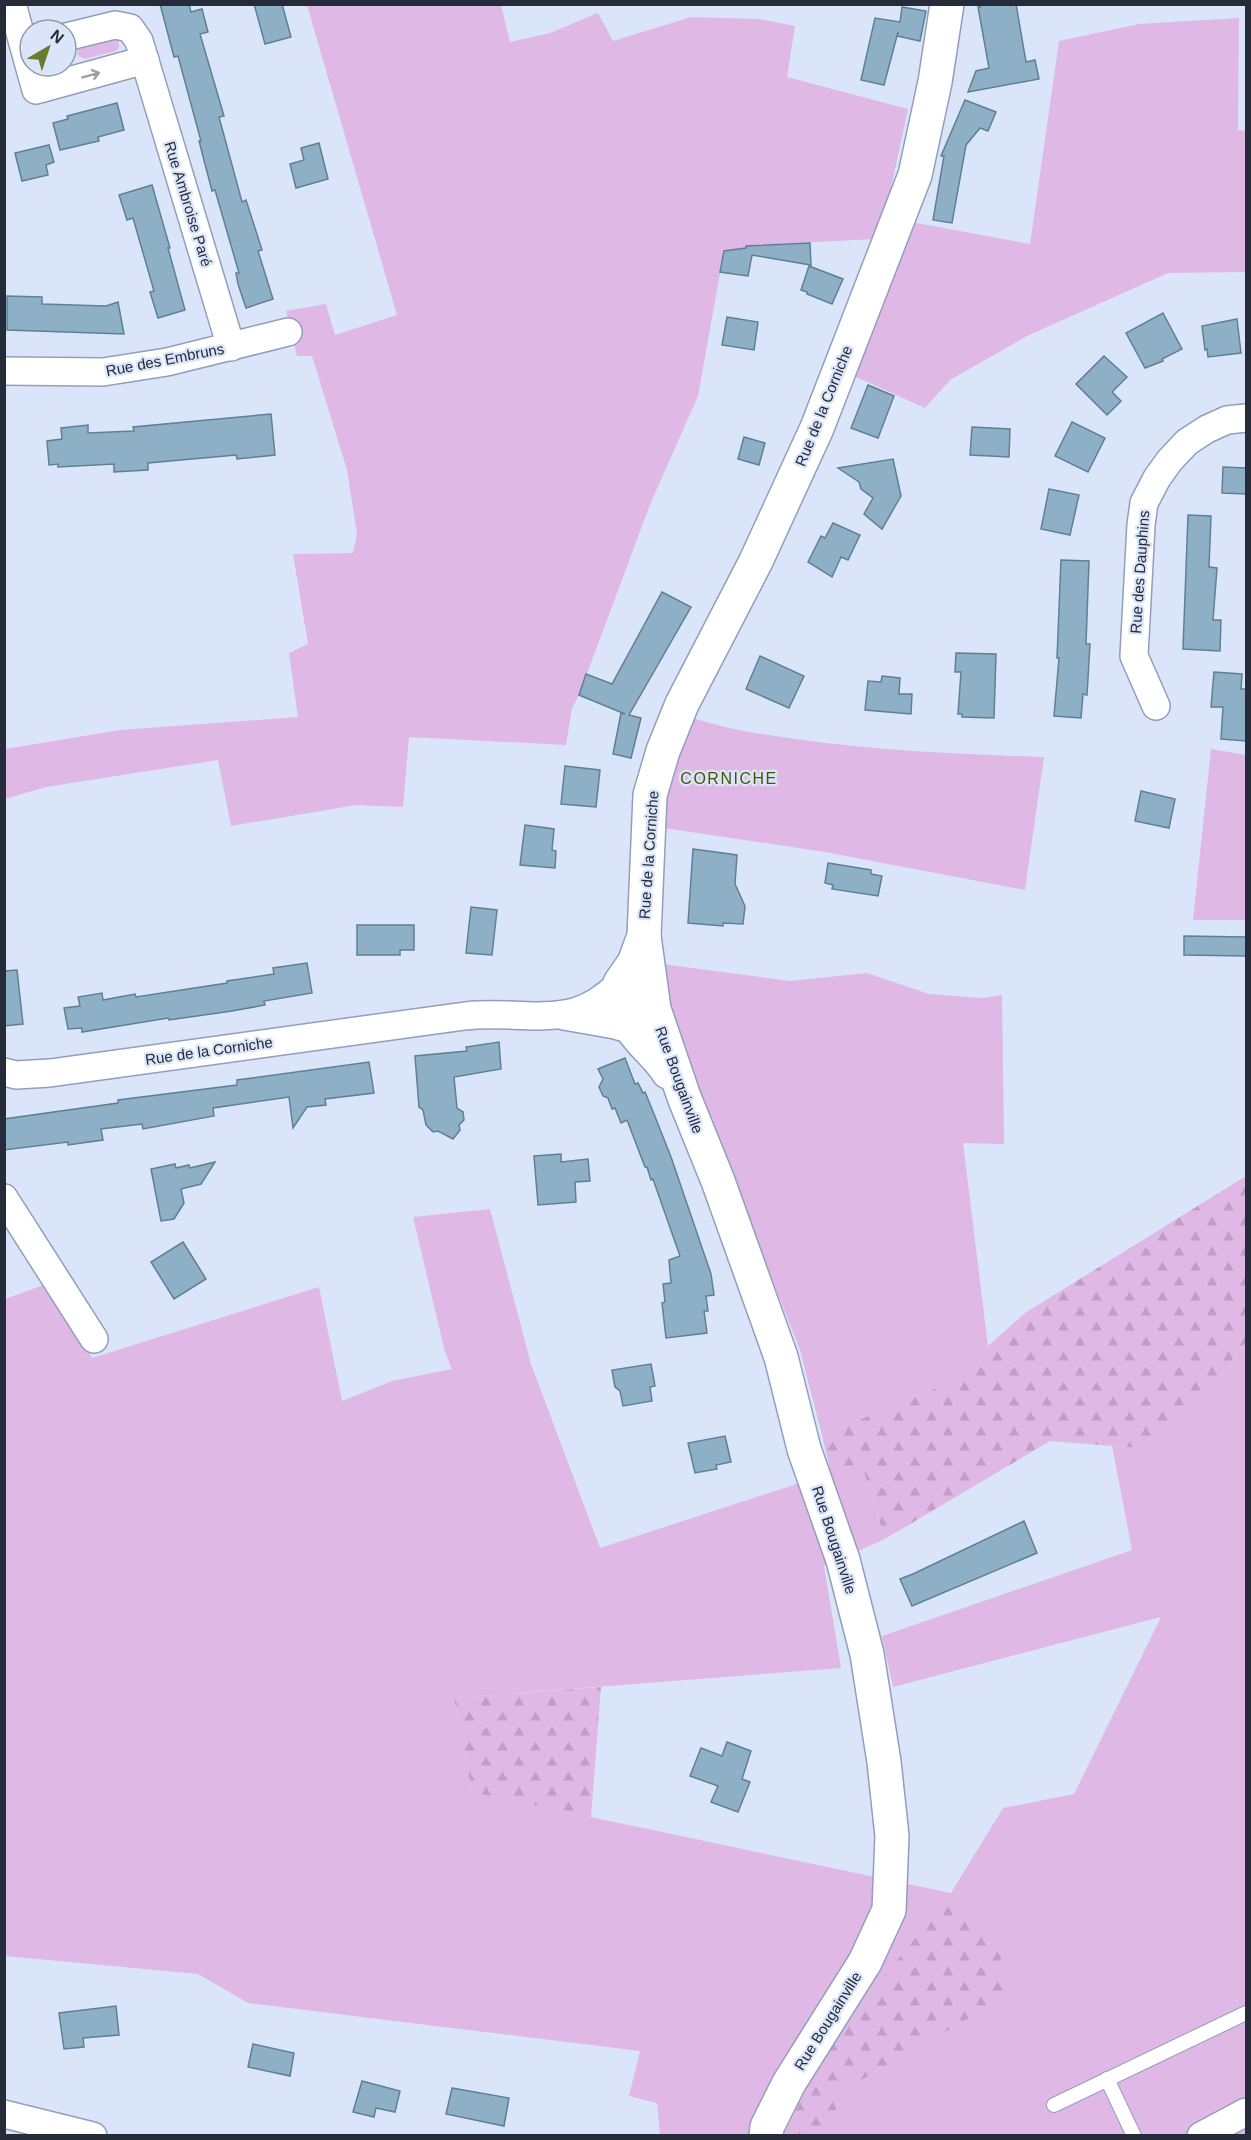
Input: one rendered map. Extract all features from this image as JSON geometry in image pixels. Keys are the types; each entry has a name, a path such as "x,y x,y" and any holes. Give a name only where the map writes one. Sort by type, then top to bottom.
{"street":[{"path":"12,4 18,21"},
{"name":"Rue de la Corniche","path":"4,1072 16,1075 50,1073 476,1014 560,1015 576,1012 591,1005 608,995 620,983 634,963 644,936 650,795 663,751 682,704 756,561 817,428 915,175 935,82 947,4"},
{"name":"Rue Ambroise Paré","path":"78,34 115,25 130,28 139,40 231,347"},
{"path":"34,78 36,90 145,60"},
{"name":"Rue des Embruns","path":"4,371 103,372 166,362 288,332"},
{"name":"Rue des Dauphins","path":"1156,706 1134,656 1144,503 1157,478 1187,442 1227,420 1246,418"},
{"name":"Rue Bougainville","path":"644,936 644,1020 684,1097 718,1181 781,1358 804,1449 843,1560 867,1654 884,1762 892,1836 889,1910 864,1962 789,2083 767,2127 766,2136"},
{"path":"620,983 625,1007 644,1020"},
{"path":"560,1015 615,1025 644,1020"},
{"path":"4,1198 94,1339"},
{"path":"1201,2136 1246,2112"},
{"path":"4,2114 93,2136"}],"lane":[{"path":"1054,2105 1246,2013"},
{"path":"1107,2079 1134,2136"}],"green space":[{"path":"307,5 501,5 510,42 550,33 598,13 613,41 691,17 759,19 795,26 787,77 908,109 891,188 874,239 780,244 724,251 698,396 651,502 579,695 572,708 566,745 409,737 403,807 356,805 231,826 218,760 46,787 5,799 5,749 120,730 298,717 289,653 308,644 293,554 353,553 357,534 347,470 312,356 297,356 286,311 326,304 335,335 397,315"},
{"path":"1239,18 1238,130 1246,131 1246,272 1168,273 1029,335 950,380 925,408 856,377 911,222 1030,244 1059,41 1139,24"},
{"path":"115,38 119,43 116,51 85,59 78,56 78,48"},
{"path":"687,717 742,731 823,743 933,752 1044,757 1025,890 825,852 664,828 666,798"},
{"path":"1211,749 1246,755 1246,920 1193,920"},
{"path":"662,964 790,981 867,973 929,994 982,998 1002,995 1004,1144 963,1143 988,1346 944,1385 822,1435 800,1350 670,1020"},
{"path":"1246,1176 1246,1342 1211,1388 1138,1448 1050,1441 885,1539 861,1463 831,1473 822,1435 944,1385 1025,1313"},
{"path":"490,1209 531,1364 600,1548 861,1463 885,1539 824,1566 841,1668 454,1698 472,1792 951,1893 1003,1808 1074,1794 1161,1617 893,1687 882,1636 1132,1550 1112,1446 1138,1448 1211,1388 1246,1342 1246,2135 823,2135 847,2088 1005,1998 829,2044 783,2135 660,2135 657,2103 629,2096 640,2051 248,2003 198,1974 5,1956 5,1299 49,1283 92,1358 319,1287 342,1401 392,1381 452,1369 445,1352 413,1217"},
{"path":"601,1687 591,1817 472,1792 454,1698"},
{"path":"952,1893 999,1942 1005,1998 847,2088 823,2135 783,2136 829,2044"}],"building":[{"path":"160,4 189,4 191,12 202,9 208,32 200,34 224,116 219,117 242,202 246,200 262,250 258,251 273,299 246,308 238,284 236,273 239,273 215,190 212,191 178,56 174,57"},
{"path":"254,4 282,4 291,37 265,44"},
{"path":"979,4 1016,4 1026,62 1035,60 1039,79 968,92 976,71 989,68"},
{"path":"902,7 926,11 920,41 897,36 898,32 884,85 861,80 875,18 900,22"},
{"path":"965,100 996,112 988,131 980,128 966,145 952,223 933,220 944,156 941,156"},
{"path":"117,103 124,130 98,137 99,141 60,150 53,123 68,119 67,116"},
{"path":"319,143 328,179 296,188 290,164 304,160 301,148"},
{"path":"49,145 54,162 46,165 48,175 22,181 15,153"},
{"path":"152,185 185,310 158,318 150,292 154,291 133,218 127,220 119,195"},
{"path":"810,243 811,265 752,255 748,276 720,272 724,251 746,248 746,246"},
{"path":"809,266 843,279 832,304 801,290"},
{"path":"7,296 42,297 42,304 106,306 118,302 124,334 7,330"},
{"path":"1163,313 1182,349 1162,359 1163,361 1145,368 1126,333"},
{"path":"727,317 758,322 754,350 722,345"},
{"path":"1237,319 1241,353 1208,357 1202,326"},
{"path":"1104,356 1127,377 1112,392 1121,401 1107,415 1076,384"},
{"path":"868,385 894,396 878,438 851,428"},
{"path":"271,414 275,455 237,459 236,455 148,463 148,470 114,472 114,464 58,467 58,464 49,465 47,441 62,439 61,428 88,425 88,433 134,431 133,427"},
{"path":"1072,422 1105,438 1088,472 1055,456"},
{"path":"972,427 1010,429 1009,457 970,455"},
{"path":"744,437 765,443 759,465 738,459"},
{"path":"893,459 901,496 882,529 864,514 873,498 861,489 859,482 838,468"},
{"path":"1223,467 1246,468 1246,494 1222,493"},
{"path":"1049,489 1079,495 1070,535 1041,529"},
{"path":"1188,515 1211,516 1209,567 1217,568 1213,620 1221,620 1220,651 1183,649"},
{"path":"833,523 860,535 848,560 841,557 832,577 808,562 821,536 825,538"},
{"path":"1061,560 1089,561 1086,644 1090,644 1087,695 1083,694 1081,718 1054,716 1059,658 1057,658"},
{"path":"662,592 691,607 629,715 641,718 631,758 613,754 621,713 625,714 579,695 586,674 612,684"},
{"path":"956,653 996,654 994,718 962,717 962,714 958,714 961,672 955,672"},
{"path":"760,656 804,676 789,708 746,689"},
{"path":"1214,672 1242,674 1241,689 1246,689 1246,741 1221,739 1223,707 1211,707"},
{"path":"882,676 900,678 899,694 912,694 911,714 865,710 868,681 881,682"},
{"path":"565,766 600,770 596,807 561,804"},
{"path":"1141,791 1175,799 1169,828 1135,821"},
{"path":"525,825 554,829 552,850 556,851 555,868 520,865"},
{"path":"693,849 737,855 735,884 745,906 743,924 723,923 723,926 688,923"},
{"path":"828,863 871,870 871,874 882,876 878,896 832,889 833,885 825,883"},
{"path":"471,907 497,910 492,955 466,953"},
{"path":"357,925 414,925 414,950 400,950 400,955 357,955"},
{"path":"1184,936 1246,937 1246,956 1184,955"},
{"path":"307,963 312,993 264,1001 265,1005 232,1011 169,1020 168,1018 82,1032 82,1028 68,1029 64,1008 80,1006 78,997 102,993 103,1000 135,994 136,997 274,974 273,968"},
{"path":"17,970 23,1024 4,1026 4,971"},
{"path":"499,1042 501,1069 454,1077 457,1108 463,1112 464,1120 459,1125 460,1130 453,1139 438,1131 433,1132 426,1125 423,1110 419,1107 415,1056 467,1051 466,1047"},
{"path":"625,1058 635,1084 638,1083 643,1093 645,1092 652,1109 711,1274 714,1295 706,1296 708,1311 704,1311 707,1333 666,1338 662,1303 665,1302 663,1284 671,1283 669,1260 680,1256 653,1179 651,1180 647,1167 645,1167 627,1120 621,1123 615,1108 612,1109 608,1098 603,1096 599,1087 603,1079 598,1069"},
{"path":"369,1062 374,1093 325,1099 326,1105 307,1107 293,1128 289,1097 213,1108 214,1116 143,1129 142,1124 101,1129 103,1140 4,1150 4,1119 118,1103 118,1100 237,1085 237,1080"},
{"path":"561,1154 561,1162 588,1159 590,1181 575,1182 576,1202 538,1205 534,1156"},
{"path":"215,1162 201,1184 181,1189 184,1203 174,1219 161,1221 151,1169 175,1164 176,1168 189,1165 190,1168"},
{"path":"183,1242 206,1279 174,1299 151,1262"},
{"path":"651,1364 655,1386 650,1387 652,1401 623,1406 620,1391 615,1387 612,1370"},
{"path":"725,1436 731,1462 716,1465 717,1469 695,1473 688,1443"},
{"path":"1024,1521 1037,1553 912,1606 900,1579"},
{"path":"727,1742 751,1751 742,1779 750,1782 738,1812 711,1802 718,1786 690,1776 701,1748 722,1756"},
{"path":"116,2006 119,2035 83,2038 84,2047 64,2049 59,2013"},
{"path":"253,2044 294,2053 290,2076 248,2067"},
{"path":"362,2081 400,2091 395,2112 376,2108 374,2117 353,2112"},
{"path":"452,2088 509,2098 504,2126 446,2114"}],"district":[{"name":"CORNICHE","path":"729,778"}]}
